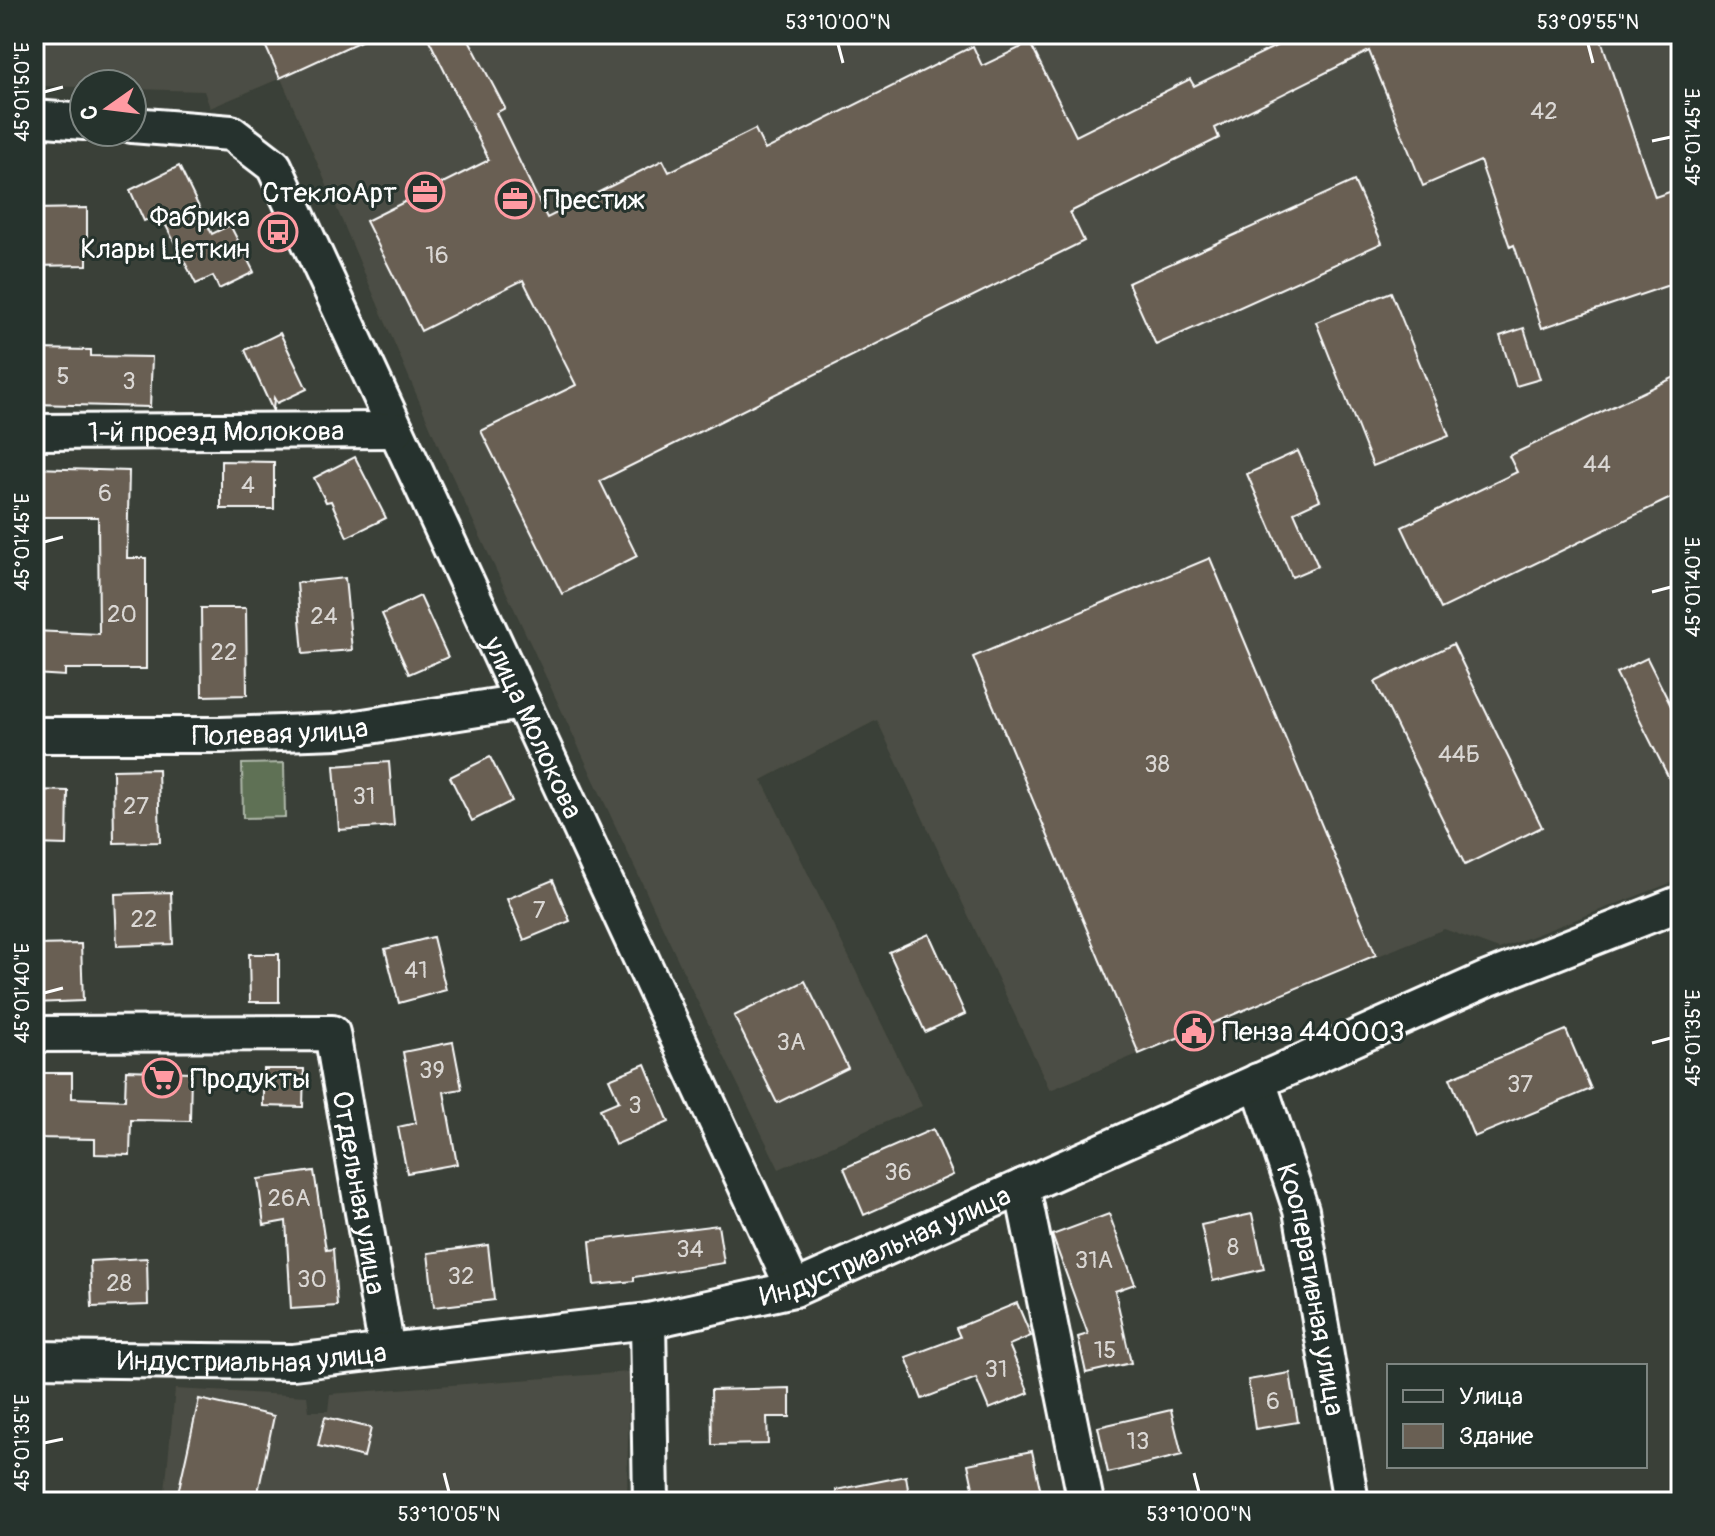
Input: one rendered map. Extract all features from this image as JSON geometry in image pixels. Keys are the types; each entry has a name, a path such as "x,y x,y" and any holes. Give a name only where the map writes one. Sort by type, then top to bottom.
{"street":[{"path":"34,118 68,121"},
{"name":"улица Молокова","path":"148,126 231,133 274,166 794,1289"},
{"name":"1-й проезд Молокова","path":"34,432 396,430"},
{"name":"Полевая улица","path":"34,735 221,735 338,731 522,702"},
{"name":"Индустриальная улица","path":"34,1359 293,1362 648,1321 794,1289 1487,979 1681,903"},
{"name":"Отдельная улица","path":"34,1034 332,1033 387,1351"},
{"name":"Кооперативная улица","path":"1258,1081 1301,1210 1351,1502"},
{"path":"1022,1187 1086,1502"},
{"path":"648,1321 651,1502"}],"shaded area":[{"path":"34,34 1681,34 1681,879 1499,949 1444,929 1050,1090 877,720 762,780 922,1106 779,1169 441,452 281,78 210,108 204,91 148,89 148,68 68,68 68,87 34,86"},
{"path":"629,1372 627,1502 164,1502 175,1389 307,1396 309,1411 328,1411 330,1394"}],"green space":[{"path":"284,763 285,817 243,818 242,764"}],"building":[{"path":"260,34 376,34 280,78"},
{"path":"426,34 466,34 505,108 496,113 547,218 663,160 669,172 755,129 765,150 973,46 982,66 1030,43 1076,136 1190,79 1194,86 1301,34 1599,34 1655,197 1681,188 1681,281 1542,328 1514,245 1510,247 1480,161 1423,186 1369,51 1215,128 1219,138 1070,212 1084,241 600,481 637,556 562,594 481,431 576,385 523,280 421,331 366,221 489,160"},
{"path":"179,166 212,234 230,225 254,272 219,289 213,276 196,284 160,214 144,221 130,190"},
{"path":"1354,181 1382,243 1156,345 1128,283"},
{"path":"87,208 87,265 34,266 34,209"},
{"path":"1391,292 1449,436 1373,466 1316,322"},
{"path":"1524,328 1540,379 1516,386 1500,336"},
{"path":"280,333 307,389 277,403 274,398 273,411 245,350"},
{"path":"35,349 91,350 91,356 152,357 150,407 34,404"},
{"path":"1681,374 1681,493 1441,609 1402,527 1517,472 1509,456"},
{"path":"1298,451 1320,500 1294,512 1318,566 1292,577 1247,474"},
{"path":"355,457 386,518 347,537 331,501 326,502 314,478"},
{"path":"221,461 274,462 274,509 221,509"},
{"path":"34,468 129,471 127,558 146,558 146,669 65,669 65,676 34,674 34,631 99,634 98,517 34,517"},
{"path":"1210,558 1376,955 1139,1054 973,657"},
{"path":"345,578 352,650 303,654 297,583"},
{"path":"420,596 448,657 409,674 382,614"},
{"path":"201,608 246,608 247,695 202,696"},
{"path":"1453,644 1542,827 1465,865 1375,682"},
{"path":"1647,658 1681,726 1681,802 1616,673"},
{"path":"490,757 512,801 472,821 450,777"},
{"path":"389,762 394,826 339,830 334,766"},
{"path":"158,769 160,842 114,843 113,770"},
{"path":"34,790 68,791 67,845 34,844"},
{"path":"553,880 570,921 524,940 507,899"},
{"path":"171,892 173,944 117,946 115,894"},
{"path":"929,934 965,1014 925,1032 889,952"},
{"path":"433,937 446,990 399,1003 385,949"},
{"path":"81,944 83,1001 34,1003 34,945"},
{"path":"249,954 279,954 279,1002 250,1002"},
{"path":"805,981 848,1068 777,1103 734,1016"},
{"path":"1566,1030 1591,1089 1474,1137 1450,1078"},
{"path":"453,1042 462,1089 444,1092 457,1164 407,1173 398,1127 416,1123 403,1052"},
{"path":"645,1064 669,1122 615,1145 600,1109 619,1101 609,1079"},
{"path":"263,1069 304,1069 303,1107 263,1106"},
{"path":"126,1070 191,1072 190,1121 131,1120 130,1155 95,1154 95,1139 34,1138 34,1073 72,1073 72,1098 125,1100"},
{"path":"933,1129 953,1175 864,1215 844,1168"},
{"path":"314,1171 326,1250 333,1249 337,1306 291,1309 286,1221 264,1225 258,1179"},
{"path":"1109,1214 1135,1284 1115,1291 1131,1363 1086,1373 1078,1337 1088,1334 1052,1235"},
{"path":"1252,1214 1264,1269 1213,1281 1201,1225"},
{"path":"718,1225 724,1263 634,1277 634,1281 594,1285 590,1241"},
{"path":"488,1245 494,1300 434,1307 428,1253"},
{"path":"147,1258 148,1305 92,1307 90,1261"},
{"path":"1017,1303 1031,1336 1009,1345 1029,1393 989,1409 976,1378 922,1399 906,1357 960,1337 956,1328"},
{"path":"1290,1373 1298,1422 1255,1429 1248,1380"},
{"path":"790,1388 790,1417 767,1417 768,1444 712,1445 711,1390"},
{"path":"199,1399 274,1416 256,1502 176,1502"},
{"path":"1171,1410 1182,1455 1108,1473 1098,1427"},
{"path":"325,1417 371,1428 364,1457 318,1446"},
{"path":"1032,1451 1043,1502 976,1502 968,1464"},
{"path":"906,1476 910,1502 837,1502 836,1490"}],"place":[{"name":"СтеклоАрт","path":"425,192"},
{"name":"Престиж","path":"515,199"},
{"name":"Фабрика Клары Цеткин","path":"278,232"},
{"name":"Пенза 440003","path":"1194,1031"},
{"name":"Продукты","path":"162,1078"}]}
